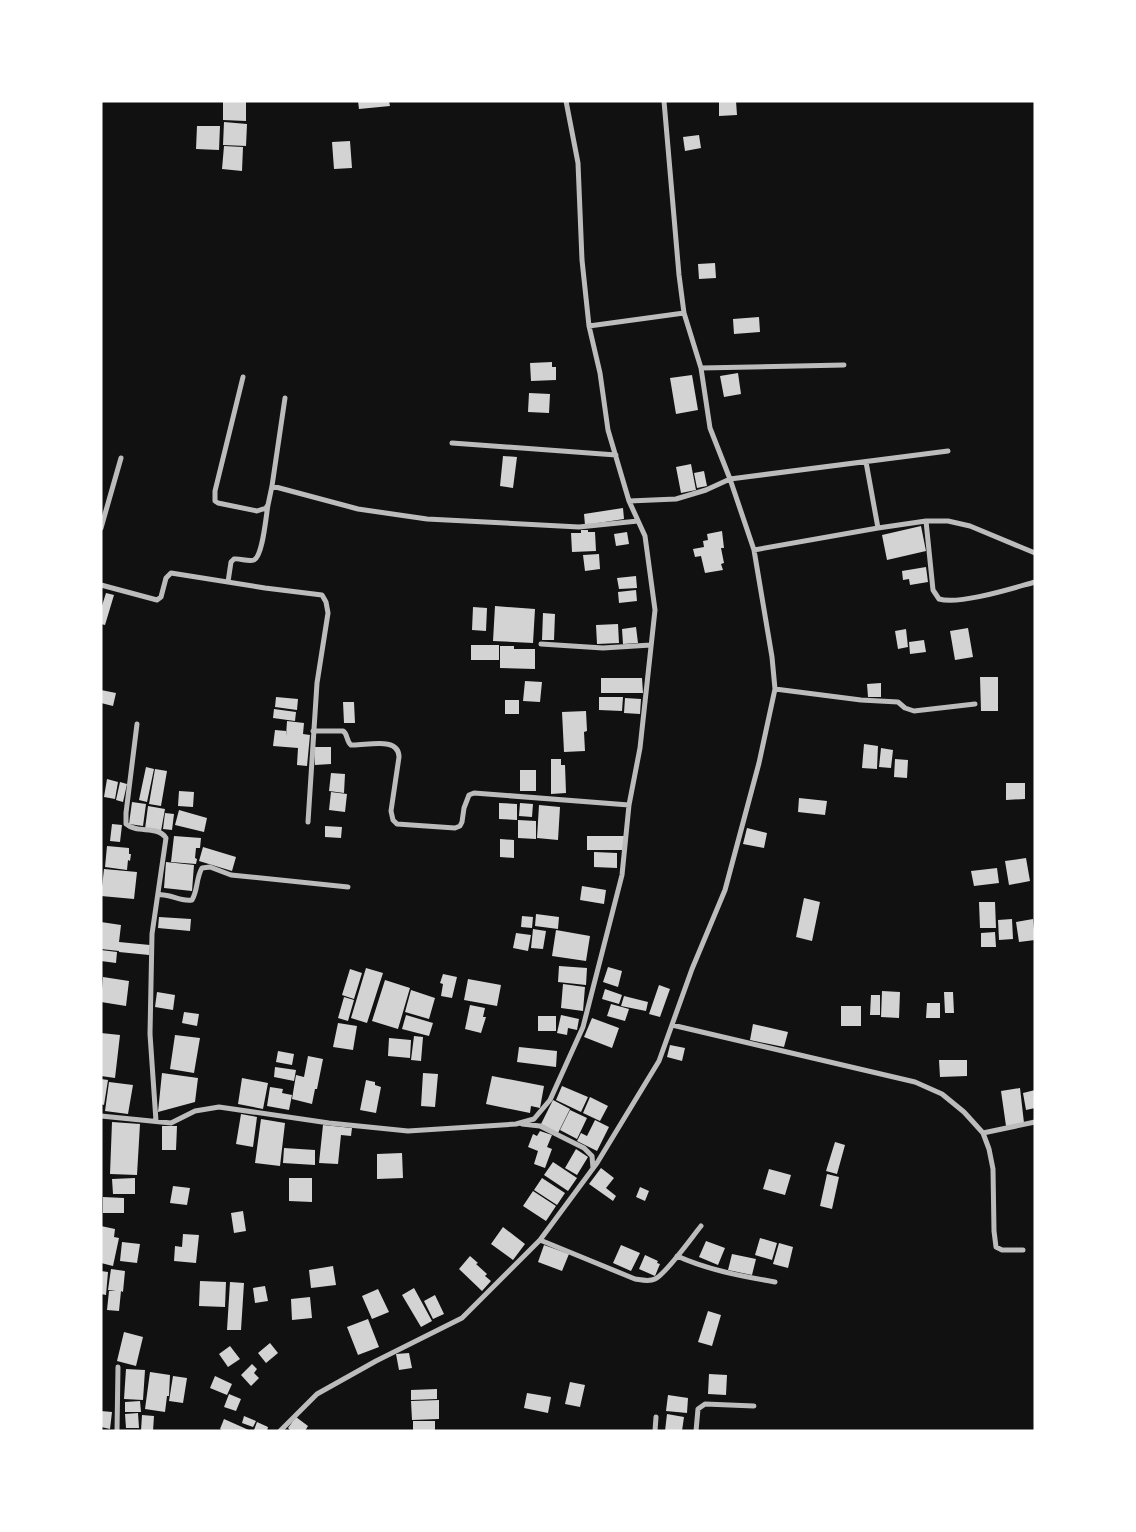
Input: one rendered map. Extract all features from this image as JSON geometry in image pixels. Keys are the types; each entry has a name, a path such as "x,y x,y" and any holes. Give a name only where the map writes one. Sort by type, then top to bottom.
{"street":[{"path":"516,1124 534,1119 550,1100 583,1027 622,875 629,805 640,748 655,610 645,536 629,501 608,430 600,373 589,326 582,260 578,163 566,101"},
{"path":"280,1431 316,1394 462,1318 540,1240 593,1169 659,1060 692,969 725,890 759,763 775,689 772,657 754,550 730,479 710,428 701,368 684,313 664,101"},
{"path":"589,326 684,313"},
{"path":"701,368 844,365"},
{"path":"243,377 215,491 215,501 258,511 266,508 268,505"},
{"path":"228,582 231,562 239,558 250,560 256,558 262,541 285,398"},
{"path":"452,443 616,456"},
{"path":"629,501 676,499 706,490 730,479 948,451"},
{"path":"101,528 121,458"},
{"path":"866,462 878,528"},
{"path":"272,486 358,509 427,519 579,527 638,522"},
{"path":"754,550 878,528 926,521 948,521 970,526 1035,554"},
{"path":"926,521 933,590 939,599 954,600 1002,591 1035,582"},
{"path":"101,585 157,600 161,597 166,578 171,573 322,595 326,602 328,613 317,683 308,822"},
{"path":"541,644 603,648 652,645"},
{"path":"775,689 861,700 898,702 904,708 914,711 975,704"},
{"path":"137,724 126,824 130,827 162,833 166,838 152,934 150,1034 156,1121"},
{"path":"313,731 343,730 351,745 390,744 396,747 399,757 391,811 393,820 397,824 455,828 460,826 469,795 474,793 629,805"},
{"path":"158,895 166,894 184,901 192,900 202,868 210,867 231,875 348,887"},
{"path":"672,1025 914,1082 942,1094 964,1112 982,1133 989,1149 994,1169 994,1231 997,1249 1023,1250"},
{"path":"101,1116 171,1123 195,1111 219,1107 329,1123 408,1131 516,1124 540,1126 584,1148 592,1156 593,1169"},
{"path":"982,1133 1035,1122"},
{"path":"540,1240 635,1279 646,1281 660,1275 701,1226"},
{"path":"676,1256 720,1272 775,1282"},
{"path":"117,1431 118,1367"},
{"path":"696,1431 698,1409 700,1406 705,1404 754,1406"},
{"path":"655,1431 656,1416"}],"building":[{"path":"223,101 246,101 246,121 223,120"},
{"path":"358,101 389,101 390,106 359,109"},
{"path":"719,101 736,101 737,115 719,116"},
{"path":"224,122 247,124 246,146 223,145"},
{"path":"197,126 220,126 219,150 196,149"},
{"path":"699,135 701,148 685,151 683,137"},
{"path":"350,141 352,168 334,169 332,142"},
{"path":"224,146 243,147 242,171 222,169"},
{"path":"715,263 716,278 699,279 698,264"},
{"path":"759,317 760,332 734,334 733,319"},
{"path":"552,362 552,367 556,367 556,380 531,381 530,363"},
{"path":"738,373 741,394 724,397 720,376"},
{"path":"692,375 698,410 676,414 670,378"},
{"path":"529,393 550,394 549,413 528,412"},
{"path":"503,456 517,457 513,488 500,486"},
{"path":"691,464 696,490 681,493 676,467"},
{"path":"704,471 707,486 697,488 694,473"},
{"path":"623,508 624,519 585,525 584,514"},
{"path":"921,526 926,551 887,560 882,535"},
{"path":"581,530 595,532 596,551 572,552 571,533 581,533"},
{"path":"722,531 724,548 721,548 724,563 721,564 723,570 705,573 701,556 695,557 693,549 704,547 703,541 708,540 707,534"},
{"path":"627,532 629,544 616,546 614,534"},
{"path":"599,554 600,569 585,571 583,555"},
{"path":"926,567 928,582 910,585 909,579 903,580 902,571"},
{"path":"636,576 637,588 619,589 617,578"},
{"path":"636,590 637,601 619,603 618,592"},
{"path":"106,593 114,595 105,625 101,624 101,609"},
{"path":"495,606 535,609 533,643 493,641"},
{"path":"473,607 487,608 486,631 472,630"},
{"path":"543,613 555,614 554,640 542,640"},
{"path":"618,624 619,643 597,644 596,625"},
{"path":"636,627 638,643 623,644 622,629"},
{"path":"968,628 973,657 955,660 950,631"},
{"path":"906,629 908,647 898,649 895,631"},
{"path":"924,640 926,652 910,654 909,642"},
{"path":"471,645 499,645 499,660 471,660"},
{"path":"500,646 514,646 514,649 535,649 535,669 500,668"},
{"path":"980,677 998,677 998,711 981,711"},
{"path":"601,678 642,678 643,693 601,693"},
{"path":"525,681 542,682 540,702 523,701"},
{"path":"881,683 881,697 868,697 867,684"},
{"path":"101,690 116,693 113,706 101,703"},
{"path":"276,697 298,699 297,710 275,707"},
{"path":"599,697 623,697 622,711 599,710"},
{"path":"625,698 641,699 640,714 624,713"},
{"path":"505,700 519,700 519,714 505,714"},
{"path":"343,702 354,702 355,723 344,723"},
{"path":"274,709 296,712 295,721 273,718"},
{"path":"586,711 585,751 564,752 562,712"},
{"path":"287,721 304,723 303,734 310,735 307,766 297,765 298,748 273,746 275,730 286,731 286,736"},
{"path":"864,744 878,746 877,769 862,768"},
{"path":"314,747 331,747 331,764 315,765"},
{"path":"881,748 893,750 891,768 879,767"},
{"path":"551,759 561,759 561,765 565,765 566,793 551,794"},
{"path":"895,759 908,760 907,778 894,777"},
{"path":"146,767 154,769 147,802 139,800"},
{"path":"155,769 167,771 161,806 149,804"},
{"path":"520,770 536,770 536,791 520,791"},
{"path":"331,773 345,774 344,793 329,791"},
{"path":"107,779 118,782 115,799 104,797"},
{"path":"120,782 127,784 123,802 116,800"},
{"path":"1006,783 1025,783 1025,799 1006,800"},
{"path":"179,791 194,792 193,807 178,806"},
{"path":"331,792 347,794 345,812 329,810"},
{"path":"799,798 827,801 825,815 798,812"},
{"path":"132,802 146,804 143,826 129,824"},
{"path":"499,803 517,804 517,820 499,819"},
{"path":"520,803 533,804 532,817 519,816"},
{"path":"539,805 560,807 558,840 537,838"},
{"path":"148,806 165,809 161,831 145,829"},
{"path":"179,810 207,818 204,832 175,825"},
{"path":"165,813 174,814 172,830 163,829"},
{"path":"518,820 536,821 536,839 518,838"},
{"path":"112,824 122,825 120,842 110,841"},
{"path":"325,826 342,827 341,838 325,837"},
{"path":"747,828 767,833 764,848 743,844"},
{"path":"174,836 201,838 200,848 196,848 196,864 171,862"},
{"path":"587,836 624,836 624,850 587,850"},
{"path":"500,839 514,840 514,858 500,857"},
{"path":"107,846 129,848 129,854 131,854 127,870 105,867"},
{"path":"203,847 236,857 232,871 199,861"},
{"path":"594,852 617,853 617,868 594,867"},
{"path":"1026,858 1030,881 1009,885 1005,861"},
{"path":"166,862 194,865 192,891 164,888"},
{"path":"997,868 999,883 974,886 971,871"},
{"path":"104,869 137,872 134,899 101,896"},
{"path":"582,886 606,890 604,904 580,900"},
{"path":"804,898 820,902 812,941 796,937"},
{"path":"979,902 995,902 996,928 980,928"},
{"path":"536,914 559,917 558,929 535,926"},
{"path":"522,916 533,917 532,928 521,927"},
{"path":"159,917 191,919 190,931 158,928"},
{"path":"1012,919 1013,939 999,940 998,920"},
{"path":"1033,919 1035,940 1019,942 1016,922"},
{"path":"101,922 121,925 119,942 150,945 149,955 101,949"},
{"path":"533,929 546,931 543,949 531,948"},
{"path":"556,930 590,936 586,961 552,956"},
{"path":"995,932 996,947 981,947 981,933"},
{"path":"516,933 531,935 528,951 513,948"},
{"path":"101,950 117,952 116,963 101,961"},
{"path":"559,966 587,968 586,985 558,982"},
{"path":"608,967 622,971 618,987 603,982"},
{"path":"366,968 383,973 367,1023 351,1018"},
{"path":"350,969 362,973 354,999 342,995"},
{"path":"443,974 457,977 452,998 441,996 443,984 440,983"},
{"path":"103,977 129,981 126,1006 101,1002"},
{"path":"468,979 501,985 497,1006 464,1000"},
{"path":"385,980 410,988 398,1029 372,1021"},
{"path":"563,984 585,987 583,1011 561,1008"},
{"path":"659,985 670,989 660,1017 649,1014"},
{"path":"605,989 622,995 619,1004 602,999"},
{"path":"411,990 435,998 429,1019 405,1012"},
{"path":"882,991 900,992 899,1018 881,1017"},
{"path":"157,992 175,995 173,1010 155,1007"},
{"path":"944,992 953,992 954,1013 945,1013"},
{"path":"871,995 880,995 880,1015 870,1015"},
{"path":"624,996 648,1002 646,1011 621,1006"},
{"path":"344,997 354,1000 348,1021 338,1018"},
{"path":"927,1003 940,1003 940,1018 926,1018"},
{"path":"611,1004 629,1009 625,1021 607,1016"},
{"path":"470,1005 485,1008 483,1017 486,1017 481,1033 465,1029"},
{"path":"841,1006 861,1006 861,1026 841,1026"},
{"path":"184,1012 199,1014 197,1026 182,1023"},
{"path":"406,1015 433,1023 429,1036 402,1029"},
{"path":"561,1015 579,1019 577,1030 568,1028 567,1035 557,1033"},
{"path":"538,1016 556,1016 556,1031 538,1031"},
{"path":"592,1018 619,1028 612,1048 584,1037"},
{"path":"338,1023 357,1026 353,1050 333,1047"},
{"path":"753,1024 788,1032 784,1047 750,1040"},
{"path":"101,1033 120,1035 115,1078 101,1076"},
{"path":"175,1035 200,1038 194,1073 170,1069"},
{"path":"414,1036 423,1037 421,1061 411,1060"},
{"path":"389,1038 411,1040 410,1058 388,1056"},
{"path":"670,1045 685,1048 682,1061 667,1057"},
{"path":"519,1047 557,1051 556,1067 517,1062"},
{"path":"278,1051 294,1054 292,1065 276,1062"},
{"path":"308,1056 323,1059 312,1104 292,1099 296,1075 304,1077"},
{"path":"939,1060 967,1060 967,1076 940,1077"},
{"path":"275,1067 296,1070 294,1081 274,1077"},
{"path":"162,1073 198,1078 195,1102 158,1112"},
{"path":"423,1073 438,1074 435,1107 421,1106"},
{"path":"492,1076 544,1086 540,1108 531,1106 530,1113 486,1104"},
{"path":"242,1078 268,1083 263,1109 238,1104"},
{"path":"101,1079 108,1080 104,1105 101,1104"},
{"path":"366,1080 375,1082 375,1085 381,1087 376,1113 360,1110"},
{"path":"109,1082 133,1085 128,1114 105,1111"},
{"path":"562,1086 588,1097 581,1112 556,1100"},
{"path":"270,1087 283,1089 282,1093 292,1095 289,1110 267,1106"},
{"path":"1020,1088 1024,1123 1006,1126 1001,1091"},
{"path":"1035,1090 1035,1108 1026,1110 1023,1093"},
{"path":"590,1097 608,1106 600,1121 583,1113"},
{"path":"553,1100 570,1109 558,1133 541,1124"},
{"path":"570,1110 587,1118 577,1139 560,1130"},
{"path":"241,1114 257,1117 253,1147 236,1144"},
{"path":"261,1119 285,1123 280,1166 255,1163"},
{"path":"595,1120 609,1127 597,1151 577,1141 581,1133 587,1136"},
{"path":"112,1122 140,1124 137,1175 110,1174"},
{"path":"323,1125 352,1128 351,1136 341,1135 338,1164 319,1163"},
{"path":"162,1126 177,1126 176,1150 162,1150"},
{"path":"540,1131 552,1135 547,1147 552,1149 545,1168 534,1164 538,1151 528,1147 533,1134 537,1136"},
{"path":"835,1142 845,1145 837,1174 826,1171"},
{"path":"284,1148 315,1150 315,1165 283,1163"},
{"path":"576,1149 588,1157 577,1175 565,1168"},
{"path":"402,1153 403,1178 377,1179 377,1154"},
{"path":"553,1162 577,1178 568,1191 544,1175"},
{"path":"601,1168 614,1178 606,1188 616,1196 613,1201 589,1184"},
{"path":"769,1169 791,1175 785,1195 763,1189"},
{"path":"827,1174 839,1177 832,1209 820,1206"},
{"path":"135,1178 135,1194 113,1194 112,1179"},
{"path":"289,1178 312,1178 312,1202 289,1201"},
{"path":"542,1178 565,1193 557,1205 534,1190"},
{"path":"173,1186 190,1188 187,1205 170,1203"},
{"path":"640,1187 649,1191 645,1201 636,1197"},
{"path":"533,1191 556,1206 546,1221 523,1206"},
{"path":"103,1197 124,1198 124,1213 103,1213"},
{"path":"243,1211 246,1231 234,1233 231,1213"},
{"path":"101,1226 115,1229 114,1237 119,1238 113,1266 101,1263"},
{"path":"503,1227 525,1244 513,1260 491,1244"},
{"path":"183,1234 199,1235 196,1263 174,1261 175,1246 182,1247"},
{"path":"760,1238 777,1243 772,1260 755,1255"},
{"path":"706,1241 725,1248 718,1265 699,1257"},
{"path":"122,1242 140,1244 137,1263 120,1261"},
{"path":"779,1243 793,1247 788,1268 773,1264"},
{"path":"544,1245 569,1254 562,1271 538,1262"},
{"path":"621,1245 640,1253 631,1271 613,1263"},
{"path":"732,1254 756,1259 752,1275 728,1270"},
{"path":"645,1255 658,1261 657,1263 660,1264 655,1276 639,1269"},
{"path":"470,1256 478,1263 476,1264 487,1274 485,1276 491,1281 482,1291 459,1269"},
{"path":"333,1266 336,1285 311,1288 309,1270"},
{"path":"111,1269 125,1271 119,1311 107,1310 109,1291 116,1291 108,1290"},
{"path":"101,1271 108,1272 106,1295 101,1294"},
{"path":"200,1281 226,1282 225,1307 199,1306"},
{"path":"230,1282 244,1283 241,1330 227,1330"},
{"path":"265,1286 268,1301 255,1303 253,1288"},
{"path":"414,1288 432,1321 421,1327 402,1295"},
{"path":"378,1289 389,1312 372,1319 362,1296"},
{"path":"435,1295 444,1314 433,1319 424,1301"},
{"path":"310,1297 312,1318 292,1320 291,1299"},
{"path":"708,1311 721,1315 712,1346 698,1342"},
{"path":"368,1319 379,1347 358,1355 347,1327"},
{"path":"124,1332 143,1337 136,1366 117,1361"},
{"path":"270,1343 278,1353 266,1363 258,1353"},
{"path":"230,1346 240,1359 228,1367 219,1354"},
{"path":"409,1353 412,1368 399,1370 396,1354"},
{"path":"252,1364 257,1369 254,1373 259,1378 251,1386 241,1375"},
{"path":"126,1369 145,1370 143,1400 124,1399"},
{"path":"150,1372 170,1375 169,1396 167,1396 165,1412 145,1409"},
{"path":"709,1374 727,1375 726,1395 708,1394"},
{"path":"173,1376 187,1378 183,1403 169,1401"},
{"path":"215,1376 232,1384 227,1395 210,1388"},
{"path":"570,1382 585,1385 580,1407 565,1404"},
{"path":"437,1389 437,1399 411,1400 411,1390"},
{"path":"527,1393 551,1397 548,1413 524,1408"},
{"path":"229,1394 241,1399 236,1411 224,1407"},
{"path":"668,1395 688,1398 687,1413 666,1411"},
{"path":"439,1400 439,1419 412,1420 411,1401"},
{"path":"140,1401 141,1412 125,1412 125,1402"},
{"path":"101,1411 112,1412 110,1429 101,1427"},
{"path":"138,1413 139,1428 126,1428 125,1414"},
{"path":"667,1414 684,1417 682,1431 665,1431"},
{"path":"142,1415 154,1416 153,1431 141,1431"},
{"path":"244,1416 256,1421 253,1427 242,1423"},
{"path":"296,1417 308,1426 305,1431 291,1431 288,1428"},
{"path":"224,1419 251,1431 223,1431 220,1429"},
{"path":"413,1421 435,1421 435,1431 413,1431"},
{"path":"257,1422 268,1427 267,1431 254,1430"}]}
